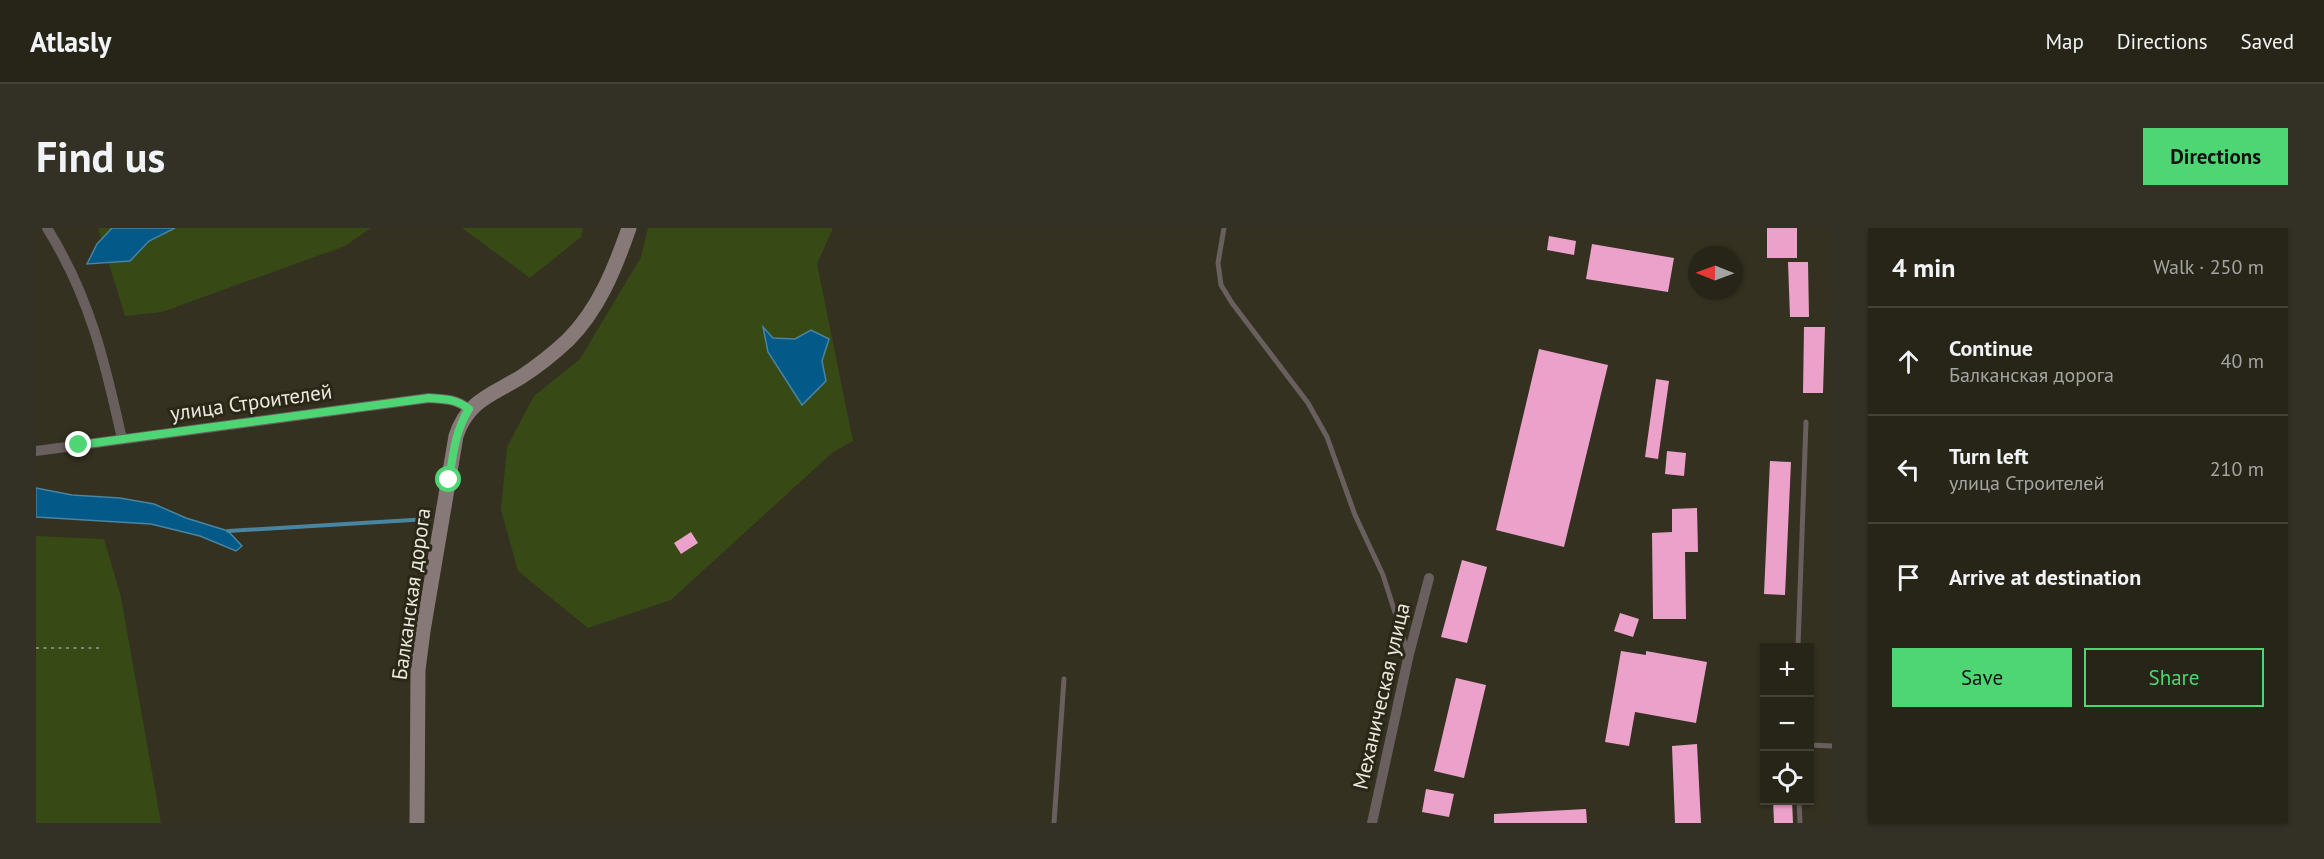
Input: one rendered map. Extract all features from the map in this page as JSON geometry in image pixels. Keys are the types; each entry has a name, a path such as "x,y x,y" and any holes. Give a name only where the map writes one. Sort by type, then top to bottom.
{"street":[{"path":"47,228 83,295 96,330 122,439"},
{"name":"Балканская дорога","path":"417,823 418,670 456,436 469,409 544,361 570,338 597,304 616,265 629,228"},
{"name":"улица Строителей","path":"36,451 429,398 450,399 469,409"},
{"name":"Механическая улица","path":"1372,823 1409,654 1429,578"}],"lane":[{"path":"1224,228 1218,263 1221,285 1232,303 1308,403 1327,437 1355,515 1383,575 1409,654"},
{"path":"1798,643 1806,422"},
{"path":"1054,823 1064,679"},
{"path":"1814,745 1832,746"},
{"path":"1799,805 1800,823"}],"path":[{"path":"36,648 103,648"}],"green space":[{"path":"98,228 371,228 345,246 162,312 125,316"},
{"path":"462,228 583,228 581,237 530,278"},
{"path":"648,228 833,228 817,264 853,441 833,452 671,600 588,628 518,571 501,510 507,447 534,396 580,359 641,257"},
{"path":"36,536 104,539 121,597 161,823 36,823"}],"water":[{"path":"112,228 175,228 149,241 130,261 87,264 97,244"},
{"path":"763,327 773,338 795,339 811,330 829,339 822,361 826,381 802,405 768,352"},
{"path":"36,488 72,495 120,498 154,504 186,518 228,531 242,546 236,551 200,536 151,524 36,517"}],"building":[{"path":"1767,228 1797,228 1797,258 1767,258"},
{"path":"1549,236 1576,241 1574,255 1547,250"},
{"path":"1592,244 1674,258 1668,292 1586,279"},
{"path":"1788,262 1808,262 1809,317 1790,317"},
{"path":"1804,327 1825,327 1823,393 1803,393"},
{"path":"1539,349 1608,365 1564,547 1496,530"},
{"path":"1656,379 1669,381 1658,459 1645,457"},
{"path":"1667,451 1686,453 1684,476 1665,474"},
{"path":"1770,461 1791,462 1785,595 1764,594"},
{"path":"1697,508 1698,552 1685,552 1686,619 1653,619 1652,533 1672,532 1672,509"},
{"path":"691,532 698,543 681,554 674,543"},
{"path":"1462,560 1487,567 1467,643 1441,637"},
{"path":"1620,613 1639,619 1633,637 1614,631"},
{"path":"1621,651 1646,655 1646,651 1707,662 1696,723 1635,712 1629,746 1605,742"},
{"path":"1456,678 1486,685 1464,778 1434,771"},
{"path":"1697,744 1701,823 1675,823 1672,746"},
{"path":"1426,789 1454,794 1449,817 1422,812"},
{"path":"1773,805 1792,805 1793,823 1774,823"},
{"path":"1586,809 1587,823 1494,823 1494,814"}],"waterway":[{"path":"228,531 429,519"}],"route":[{"path":"79,445 429,398 450,399 469,409 456,436 449,480"}]}
